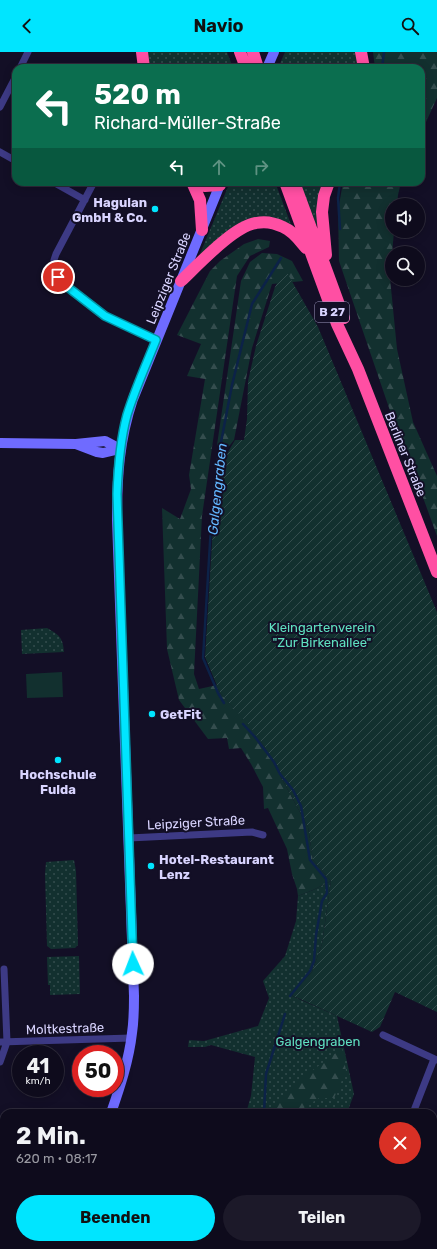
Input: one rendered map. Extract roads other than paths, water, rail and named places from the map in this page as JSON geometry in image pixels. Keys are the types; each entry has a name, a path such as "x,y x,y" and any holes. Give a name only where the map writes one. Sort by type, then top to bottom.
{"highway":[{"path":"142,52 144,64"},
{"path":"240,52 244,64"},
{"path":"253,52 257,64"},
{"path":"361,52 363,64"},
{"path":"195,186 200,200 202,230"},
{"name":"B 27","path":"286,186 337,324 358,370"},
{"name":"B 27","path":"295,186 344,321 358,370"},
{"path":"327,272 322,212 324,196 328,186"},
{"path":"181,281 231,235 244,227 256,223 272,223 285,228 295,235 311,253"},
{"name":"Berliner Straße","path":"358,370 437,572"}],"main road":[{"path":"269,64 274,52"},
{"name":"Leipziger Straße","path":"112,1109 122,1077 134,1018 117,520 120,449 132,399 219,186"},
{"path":"0,444 76,444 103,453 120,449"}],"street":[{"path":"22,64 28,52"},
{"path":"0,107 12,84"},
{"path":"0,152 12,159"},
{"path":"61,186 85,200"},
{"path":"92,186 56,254 54,260 55,270 58,277 65,285 105,316 156,340"},
{"name":"Leipziger Straße","path":"128,838 252,832 263,835"},
{"path":"0,1062 4,1042 4,969"},
{"path":"383,1035 436,1059 416,1109"},
{"name":"Moltkestraße","path":"4,1042 131,1038"}],"waterway":[{"name":"Galgengraben","path":"382,64 384,52"},
{"name":"Galgengraben","path":"340,186 338,198 340,229"},
{"name":"Galgengraben","path":"224,703 218,693 203,658 211,526 217,463 232,385 252,304 281,258"},
{"name":"Galgengraben","path":"243,724 274,762 280,774 293,790 301,806 310,860 326,879 327,893 322,901 316,935 314,961 310,971 290,996"},
{"name":"Galgengraben","path":"264,1109 266,1074 285,1014"}],"place":[{"name":"Hagulan GmbH & Co.","path":"155,209"},
{"name":"GetFit","path":"152,714"},
{"name":"Hochschule Fulda","path":"58,760"},
{"name":"Hotel-Restaurant Lenz","path":"151,866"}],"park label":[{"name":"Kleingartenverein \"Zur Birkenallee\"","path":"322,634"}]}
